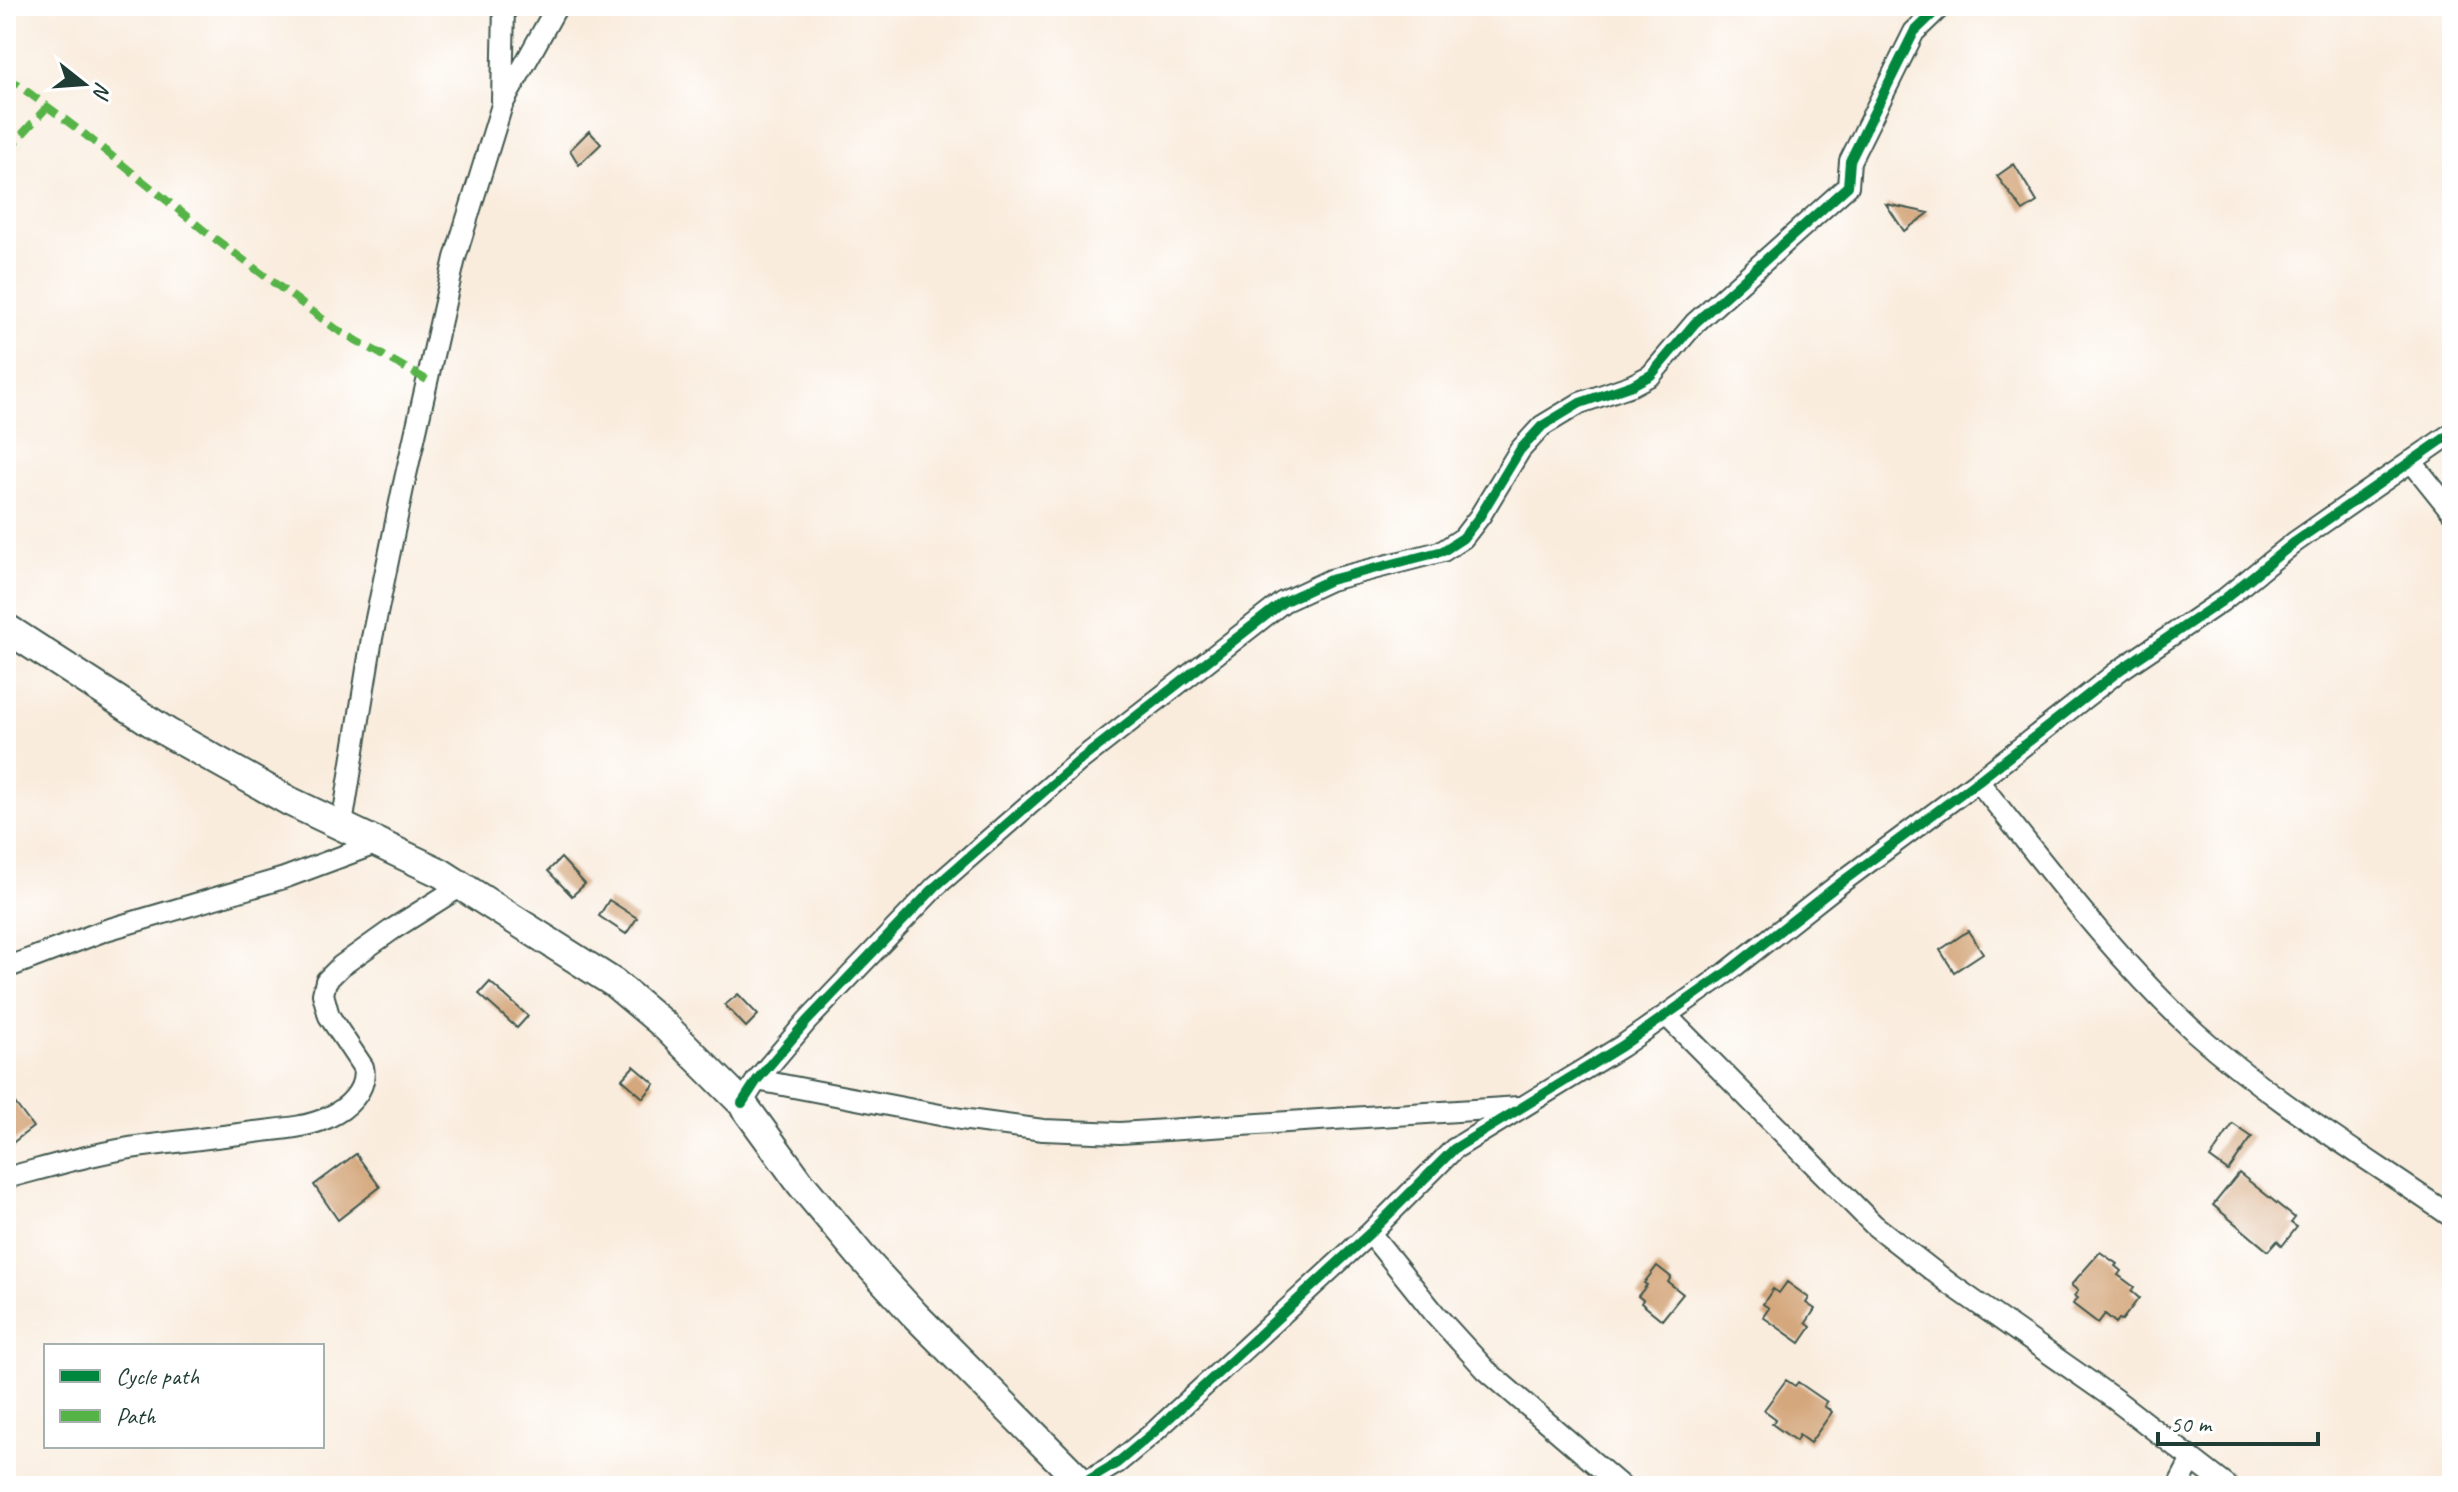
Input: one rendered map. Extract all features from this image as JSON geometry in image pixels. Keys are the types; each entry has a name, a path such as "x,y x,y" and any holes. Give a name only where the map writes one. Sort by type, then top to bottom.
{"street":[{"path":"502,105 504,6"},
{"path":"342,825 372,638 455,258 502,105 557,6"},
{"path":"749,1091 807,1021 936,886 1079,761 1283,602 1330,580 1443,551 1463,538 1520,450 1542,426 1580,403 1651,375 1695,323 1848,186 1850,161 1914,32 1941,6"},
{"path":"6,628 168,733 289,801 441,873 614,983 749,1091 801,1184 861,1256 914,1314 1084,1485 1153,1433 1370,1233 1454,1149 1622,1046 1726,973 2120,670 2222,601 2295,542 2452,433"},
{"path":"2411,461 2452,512"},
{"path":"1978,781 2078,907 2143,981 2196,1032 2265,1089 2452,1217"},
{"path":"6,968 106,930 284,878 378,843"},
{"path":"6,1178 140,1146 293,1127 326,1118 346,1107 358,1093 365,1077 363,1067 329,1016 323,994 326,981 341,966 393,929 461,886"},
{"path":"1666,1015 1874,1225 1950,1284 2113,1398 2227,1486"},
{"path":"749,1091 1043,1130 1120,1133 1521,1106"},
{"path":"1370,1233 1435,1314 1486,1370 1621,1486"},
{"path":"2178,1486 2192,1459"}],"building":[{"path":"589,131 601,144 579,165 570,150"},
{"path":"2014,164 2037,202 2023,211 1997,176"},
{"path":"1886,204 1929,213 1904,231"},
{"path":"561,858 585,884 572,896 548,871"},
{"path":"609,900 637,918 626,934 599,916"},
{"path":"1968,931 1983,953 1954,972 1940,950"},
{"path":"490,982 528,1016 517,1028 479,994"},
{"path":"738,994 758,1015 746,1027 725,1005"},
{"path":"634,1066 655,1084 643,1098 622,1079"},
{"path":"6,1091 33,1127 6,1148"},
{"path":"2233,1124 2252,1137 2228,1171 2210,1158"},
{"path":"356,1154 380,1187 338,1220 314,1185"},
{"path":"2239,1173 2295,1218 2291,1223 2297,1227 2282,1246 2277,1241 2268,1251 2213,1205"},
{"path":"2100,1252 2117,1264 2115,1266 2121,1271 2118,1275 2134,1287 2131,1291 2139,1298 2116,1323 2105,1314 2098,1323 2073,1304 2078,1291 2071,1285"},
{"path":"1657,1266 1671,1277 1668,1282 1683,1294 1662,1320 1641,1303 1643,1300 1638,1296"},
{"path":"1787,1282 1809,1298 1806,1303 1815,1309 1806,1323 1811,1327 1800,1343 1763,1317 1769,1308 1763,1304 1773,1289 1779,1293"},
{"path":"1786,1380 1795,1386 1798,1382 1827,1402 1824,1406 1832,1412 1810,1443 1799,1435 1796,1441 1772,1424 1776,1419 1764,1410"}],"marked path":[{"path":"6,76 336,329 427,380"},
{"path":"6,152 48,106"}],"cycle path":[{"path":"742,1103 757,1080 807,1021 936,886 1079,761 1283,602 1330,580 1443,551 1463,538 1520,450 1542,426 1580,403 1651,375 1695,323 1848,186 1850,161 1914,32 1941,6"},
{"path":"1082,1484 1117,1463 1153,1433 1370,1233 1454,1149 1622,1046 1726,973 2120,670 2222,601 2295,542 2452,433"}]}
